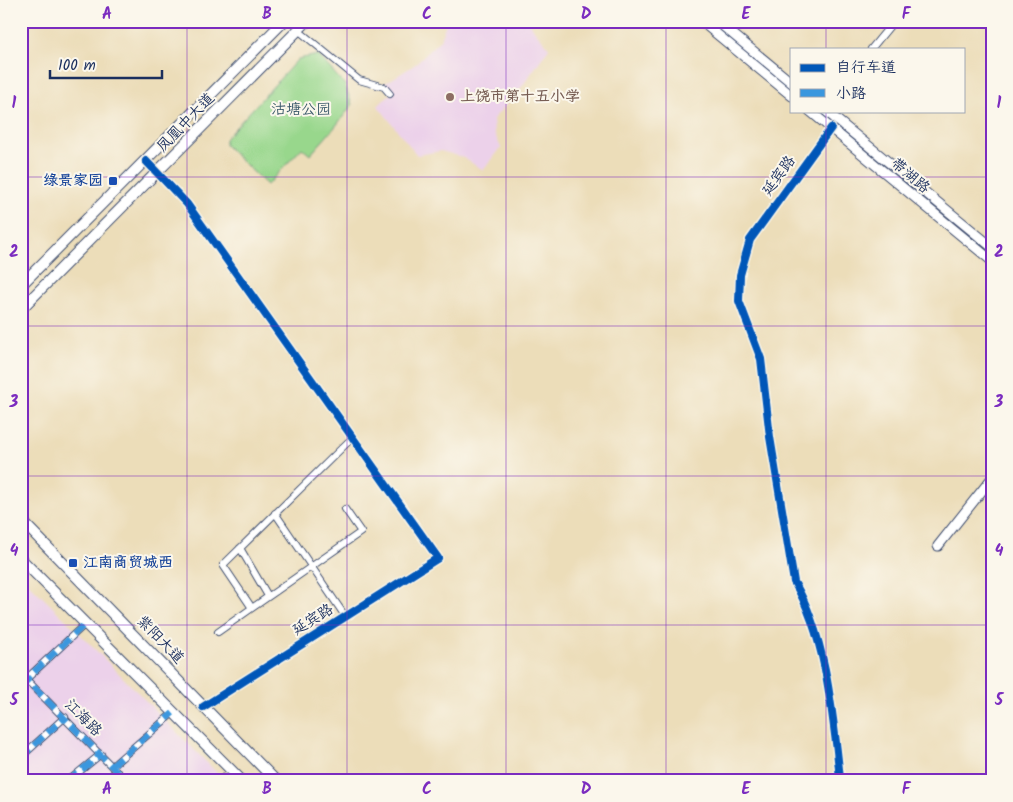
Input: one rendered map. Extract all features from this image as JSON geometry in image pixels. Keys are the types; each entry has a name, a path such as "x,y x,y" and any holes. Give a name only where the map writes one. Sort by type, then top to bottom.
{"main road":[{"name":"凤凰中大道","path":"21,285 284,21"},
{"name":"凤凰中大道","path":"21,309 77,251 158,174 307,21"},
{"path":"700,21 790,94"},
{"path":"716,21 790,81"},
{"name":"带湖路","path":"811,112 992,261"},
{"name":"带湖路","path":"827,112 992,247"},
{"path":"938,546 992,478"},
{"name":"紫阳大道","path":"21,520 276,781"},
{"path":"21,559 242,781"}],"street":[{"path":"871,48 894,21"},
{"path":"298,30 308,40 321,47 352,76 359,80 384,87 390,94"},
{"name":"延宾路","path":"831,128 750,240 740,275 739,301 761,359 770,437 794,582 805,601 826,673 840,778 847,781"},
{"path":"146,161 187,204 352,438 223,565 252,608"},
{"name":"延宾路","path":"203,707 438,558 352,438"},
{"path":"218,632 361,532 345,509"},
{"path":"275,513 345,616"},
{"path":"240,548 268,596"},
{"path":"23,679 85,624"},
{"name":"江海路","path":"23,679 65,718 126,781"},
{"path":"112,766 173,713"},
{"path":"21,757 65,718"},
{"path":"68,781 101,754"}],"shaded area":[{"name":"上饶市第十五小学","path":"447,21 527,21 549,48 518,92 493,119 494,132 501,148 483,170 462,157 441,151 417,155 378,106 394,90 384,84 413,66 440,40"},
{"path":"21,576 77,631 225,781 21,781"}],"green space":[{"name":"沽塘公园","path":"318,55 345,85 352,105 310,155 302,148 267,185 225,145 225,139 298,59"}],"marked path":[{"path":"21,684 85,624"},
{"path":"21,674 126,781"},
{"path":"112,766 173,713"},
{"path":"21,757 65,717"},
{"path":"68,781 101,754"},
{"path":"220,781 223,778"}],"cycle path":[{"path":"831,128 750,240 740,275 739,301 761,359 770,437 794,582 805,603 821,651 831,703 840,778 847,781"},
{"path":"146,161 187,204 438,558 203,707"}],"place":[{"name":"上饶市第十五小学","path":"450,97"},
{"name":"绿景家园","path":"113,181"},
{"name":"江南商贸城西","path":"73,563"}]}
